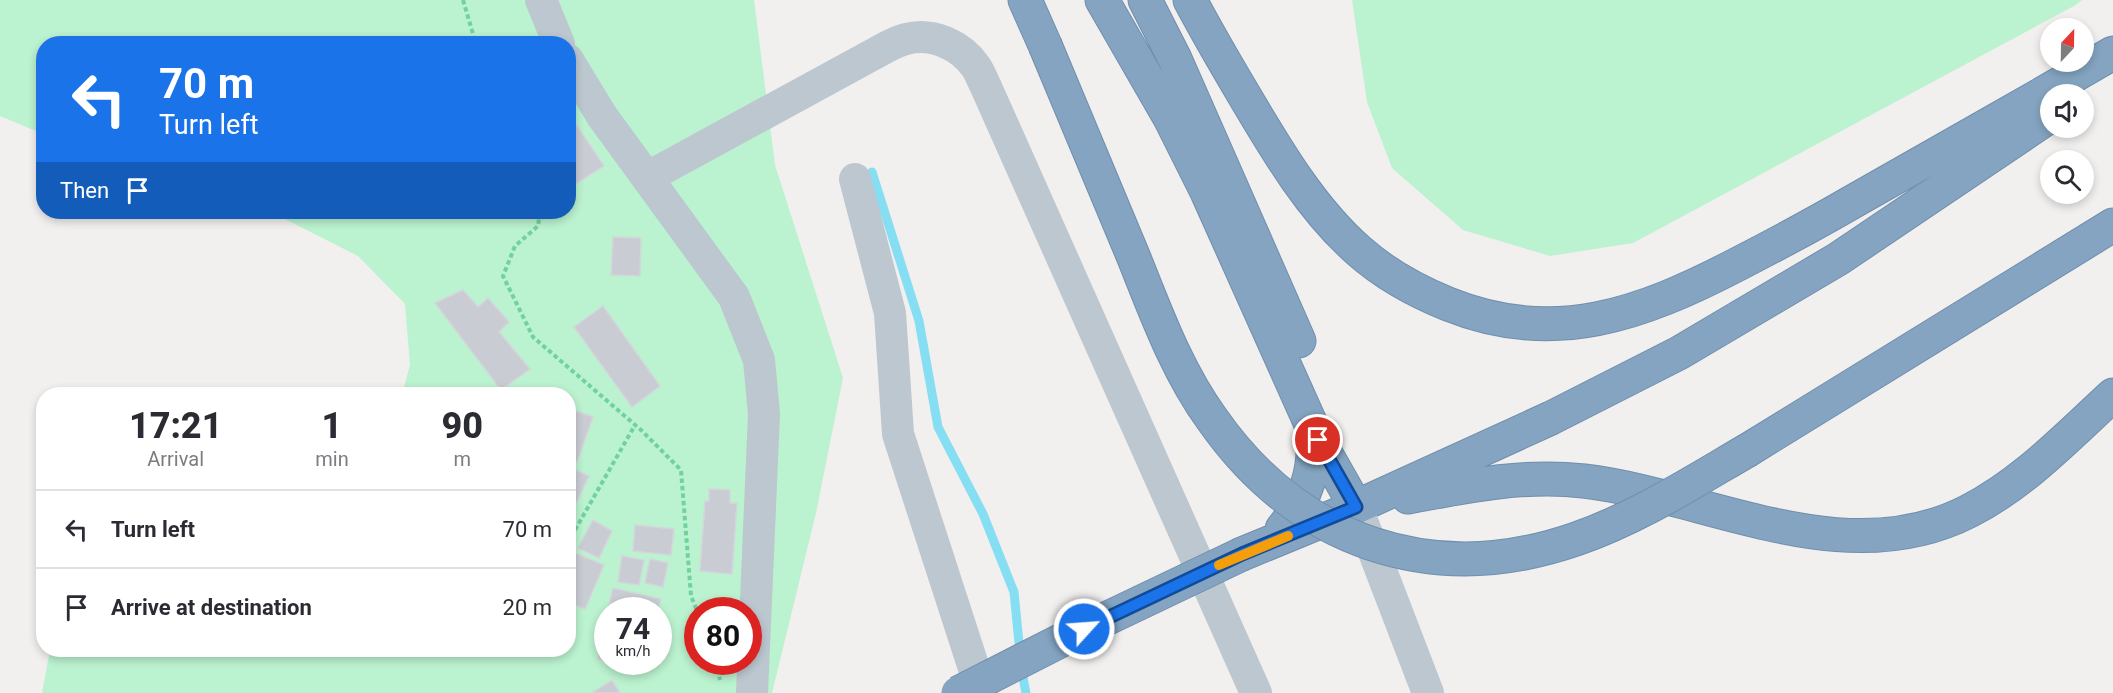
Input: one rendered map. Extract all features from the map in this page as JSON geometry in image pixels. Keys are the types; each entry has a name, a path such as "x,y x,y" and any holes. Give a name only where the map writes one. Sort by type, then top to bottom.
{"highway":[{"path":"1025,0 1161,323 1194,392 1210,417 1247,465 1286,500 1315,518 1356,538 1407,554 1456,559 1505,557 1550,547 1604,528 1749,450 2113,225"},
{"path":"1102,0 1170,118 1318,440 1356,507"},
{"path":"1145,0 1175,59 1340,435 1356,507"},
{"path":"1190,0 1259,120 1287,163 1323,211 1359,250 1381,268 1428,296 1479,315 1527,323 1577,322 1605,318 1632,311 1699,285 1788,238 2113,53"},
{"path":"2094,86 2113,73"},
{"path":"958,693 1096,623 1252,550 1356,507 1551,418 1679,352 1838,259 2040,123"},
{"path":"1356,507 1471,485 1549,478 1616,486 1780,526 1815,532 1848,536 1879,536 1910,532 1939,524 1968,512 1994,496 2050,453 2113,395"},
{"path":"1252,550 1280,531 1293,515 1309,484 1314,447 1311,424"}],"street":[{"path":"541,0 556,36"},
{"path":"648,177 905,39 921,37 935,39 964,54 976,67 986,87 1256,693"},
{"path":"576,73 602,116 734,297 759,360 764,414 752,693"},
{"path":"855,179 890,313 898,434 982,693"},
{"path":"1356,507 1428,693"}],"path":[{"path":"463,0 474,36"},
{"path":"539,219 538,226 515,246 503,276 533,337 635,425 681,470 691,597"},
{"path":"576,528 635,425"}],"green space":[{"path":"0,0 754,0 775,165 843,378 816,513 772,693 42,693 49,657 576,657 576,387 404,387 410,365 405,304 358,256 285,219 576,219 576,36 36,36 36,131 0,116"},
{"path":"1352,0 2082,0 2052,18 2040,18 2040,24 1633,243 1550,256 1463,230 1392,168 1367,102"}],"building":[{"path":"576,124 604,166 576,184"},
{"path":"613,237 641,238 640,276 611,275"},
{"path":"463,290 478,307 488,298 509,322 499,332 530,369 505,387 499,387 435,303"},
{"path":"603,306 660,386 632,407 574,327"},
{"path":"576,411 593,417 576,462"},
{"path":"576,470 589,476 576,504"},
{"path":"709,489 730,490 730,503 737,503 732,574 700,571 705,501 709,501"},
{"path":"593,520 612,531 599,558 578,548"},
{"path":"635,525 674,529 671,555 633,551"},
{"path":"576,553 604,565 585,609 576,605"},
{"path":"622,556 644,560 639,585 618,582"},
{"path":"650,559 668,563 663,587 645,583"},
{"path":"613,588 652,597 611,597"},
{"path":"612,680 620,693 592,693"}],"waterway":[{"path":"872,172 919,321 938,427 983,514 1014,592 1020,653"},
{"path":"1021,667 1026,693"}],"slow traffic":[{"path":"1219,565 1288,536"}],"route":[{"path":"1084,629 1242,554 1356,507 1318,440"}]}
